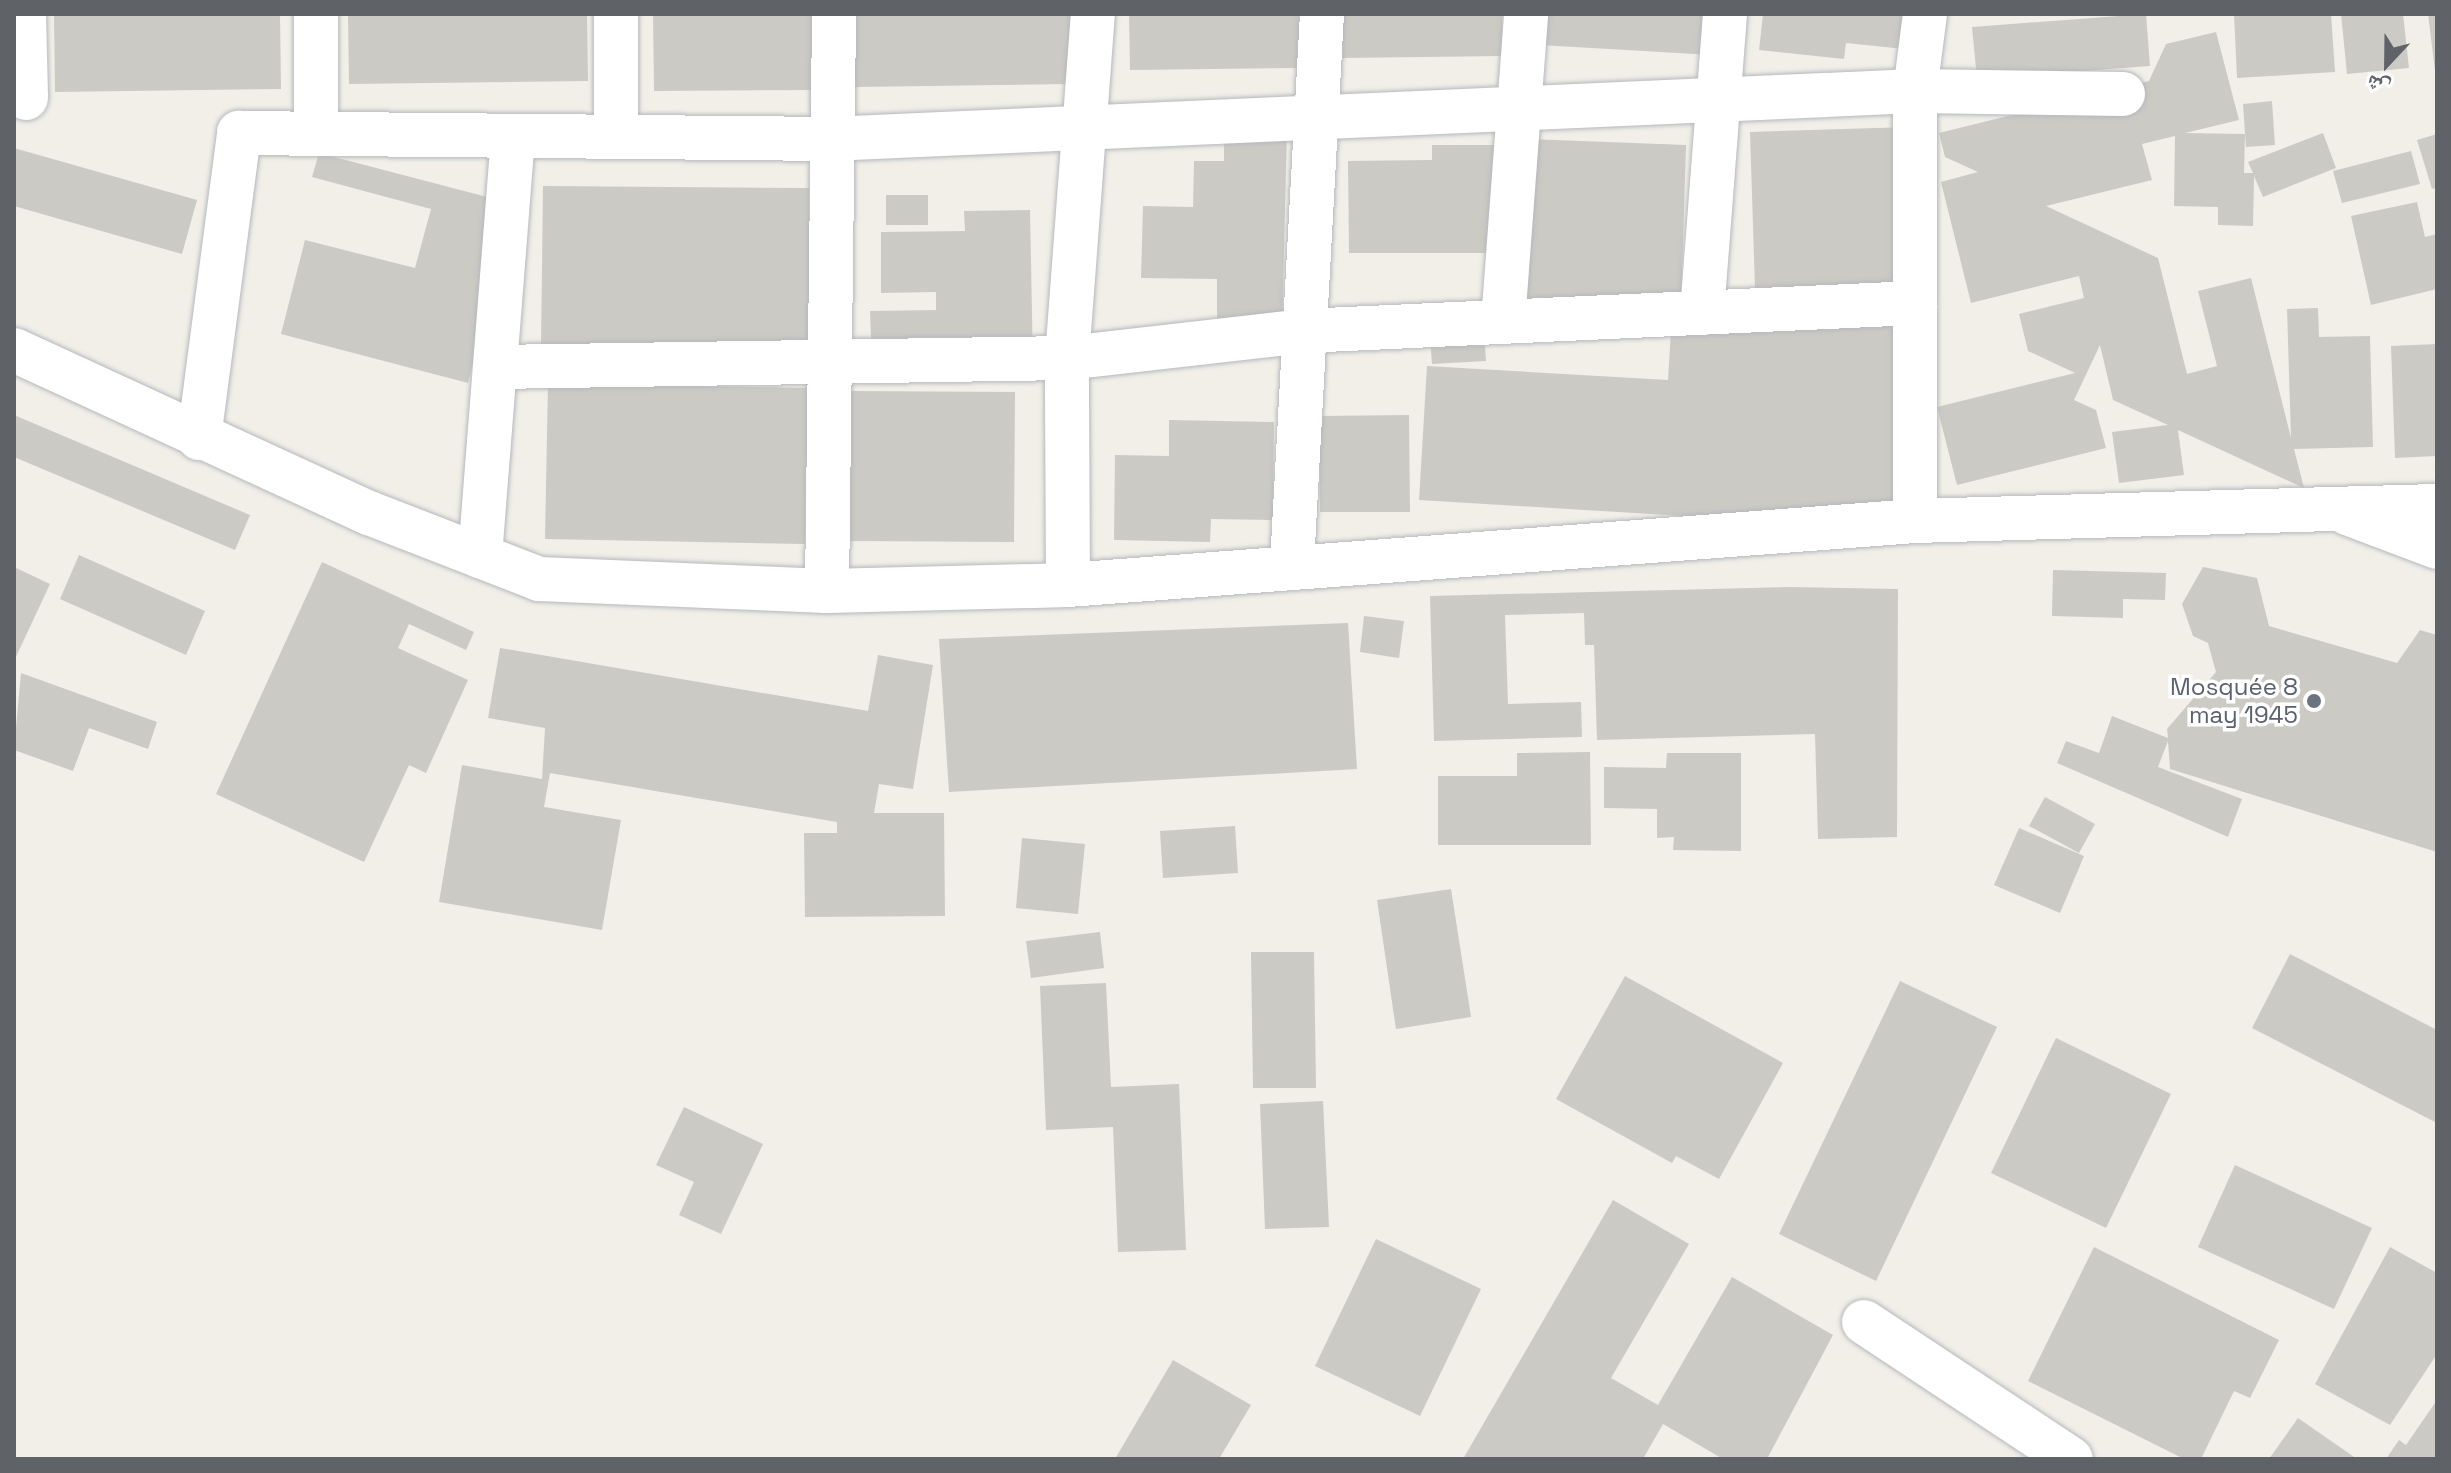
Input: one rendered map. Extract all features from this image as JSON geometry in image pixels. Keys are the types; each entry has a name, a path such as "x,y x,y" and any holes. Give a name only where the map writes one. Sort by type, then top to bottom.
{"street":[{"path":"24,14 26,98"},
{"path":"316,14 316,134"},
{"path":"616,14 616,137"},
{"path":"827,591 829,139 834,14"},
{"path":"1068,585 1067,358 1088,124 1093,14"},
{"path":"1292,564 1322,14"},
{"path":"1503,322 1526,14"},
{"path":"1702,313 1716,99 1725,14"},
{"path":"1915,521 1915,91 1925,14"},
{"path":"199,438 239,133 829,139 1088,124 1915,91 2123,94"},
{"path":"480,556 513,136"},
{"path":"495,367 1067,358 1303,331 1915,303"},
{"path":"14,350 199,438 539,579 827,591 1068,585 1292,564 1915,521 2347,513 2437,506"},
{"path":"2347,513 2437,547"},
{"path":"1864,1322 2071,1459"}],"building":[{"path":"54,14 280,14 281,89 55,92"},
{"path":"348,14 587,14 588,81 349,84"},
{"path":"653,14 812,14 813,90 654,91"},
{"path":"854,14 1071,14 1072,84 855,87"},
{"path":"1129,14 1299,14 1300,68 1130,70"},
{"path":"1341,14 1502,14 1503,56 1342,58"},
{"path":"1541,14 1714,14 1712,55 1540,45"},
{"path":"1763,14 1918,14 1914,50 1846,43 1844,59 1759,50"},
{"path":"2146,14 2150,66 1977,79 1972,27"},
{"path":"2234,14 2331,14 2335,72 2237,78"},
{"path":"2341,14 2403,14 2409,68 2347,74"},
{"path":"2428,14 2437,14 2437,71 2435,71"},
{"path":"2216,32 2239,120 2185,133 2245,134 2244,173 2253,173 2248,162 2323,133 2336,168 2263,197 2254,176 2253,226 2218,225 2218,207 2174,206 2175,136 2142,144 2152,180 2046,206 2158,258 2187,374 2217,366 2198,291 2251,278 2291,438 2287,309 2318,308 2319,337 2370,336 2373,447 2294,449 2304,488 2178,430 2184,475 2119,483 2112,432 2168,425 2113,400 2100,345 2074,400 2096,410 2106,448 1957,485 1937,407 2075,373 2028,351 2019,314 2084,298 2079,276 1971,303 1941,182 1978,172 1945,157 1939,133 2149,81 2166,44"},
{"path":"2272,101 2275,145 2246,147 2243,104"},
{"path":"1909,127 1906,284 1755,288 1750,132"},
{"path":"1224,132 1287,132 1282,326 1217,325 1217,279 1141,278 1143,206 1193,207 1194,161 1224,161"},
{"path":"2437,134 2437,188 2432,189 2417,140"},
{"path":"1529,139 1686,145 1681,306 1524,300"},
{"path":"1432,145 1499,145 1500,253 1349,253 1348,161 1432,160"},
{"path":"14,148 197,200 182,254 14,206"},
{"path":"2411,151 2420,184 2342,203 2333,171"},
{"path":"319,153 514,204 468,383 281,334 305,240 415,268 431,209 312,177"},
{"path":"543,186 809,188 809,346 541,345"},
{"path":"886,195 928,195 928,225 886,225"},
{"path":"2417,202 2425,237 2437,234 2437,289 2371,305 2351,216"},
{"path":"1030,210 1033,364 872,367 870,311 936,310 936,292 881,293 881,232 965,231 964,211"},
{"path":"1672,313 1911,327 1899,529 1419,500 1427,366 1668,380"},
{"path":"1484,333 1486,361 1432,364 1430,338"},
{"path":"2437,344 2437,456 2395,458 2391,346"},
{"path":"548,383 808,388 805,544 545,539"},
{"path":"850,391 1015,392 1014,542 850,541"},
{"path":"14,415 250,515 235,550 14,457"},
{"path":"1409,415 1410,512 1320,512 1319,416"},
{"path":"1169,420 1274,422 1273,520 1211,519 1210,542 1114,540 1115,455 1169,456"},
{"path":"79,555 205,611 186,655 60,599"},
{"path":"322,562 474,632 466,650 409,624 398,648 468,680 426,773 409,765 364,862 216,794"},
{"path":"14,567 50,584 14,661"},
{"name":"Mosquée 8 may 1945","path":"2203,567 2257,578 2269,626 2397,663 2420,630 2437,635 2437,852 2170,769 2168,741 2158,767 2242,799 2228,837 2057,763 2066,741 2099,753 2112,716 2168,738 2167,729 2216,672 2208,643 2193,636 2182,604"},
{"path":"2053,570 2166,573 2165,600 2123,599 2123,618 2052,616"},
{"path":"1790,587 1898,589 1897,837 1818,839 1815,734 1597,740 1594,645 1585,645 1584,613 1505,615 1508,704 1581,702 1582,737 1434,741 1430,596"},
{"path":"1364,616 1404,621 1399,658 1360,652"},
{"path":"1348,623 1357,769 949,792 939,639"},
{"path":"500,648 868,711 878,655 933,665 913,789 879,784 874,813 944,813 945,916 805,917 804,833 837,833 837,822 550,773 544,807 621,820 602,930 439,902 462,765 542,779 545,728 488,718"},
{"path":"21,673 157,722 148,749 89,728 73,771 14,750"},
{"path":"1590,752 1591,845 1438,845 1438,776 1517,776 1517,753"},
{"path":"1667,753 1741,753 1741,851 1673,850 1674,837 1657,838 1657,809 1604,808 1604,767 1666,768"},
{"path":"2045,797 2095,824 2079,853 2029,826"},
{"path":"1235,826 1238,873 1163,878 1160,831"},
{"path":"2019,828 2084,856 2060,913 1994,885"},
{"path":"1022,838 1085,844 1078,914 1016,908"},
{"path":"1451,889 1471,1017 1396,1029 1377,900"},
{"path":"1100,932 1104,968 1031,978 1026,941"},
{"path":"1251,952 1314,952 1316,1088 1253,1088"},
{"path":"2290,954 2437,1030 2437,1123 2252,1028"},
{"path":"1625,976 1783,1063 1719,1179 1676,1156 1672,1163 1556,1099"},
{"path":"1900,981 1997,1027 1876,1281 1779,1234"},
{"path":"1106,983 1111,1087 1179,1084 1186,1250 1118,1252 1113,1127 1046,1130 1040,986"},
{"path":"2056,1038 2171,1094 2106,1228 1991,1173"},
{"path":"1323,1101 1329,1227 1265,1229 1260,1104"},
{"path":"684,1107 763,1144 721,1234 679,1215 694,1182 656,1165"},
{"path":"2235,1165 2372,1228 2334,1309 2198,1247"},
{"path":"1613,1200 1689,1244 1611,1378 1658,1405 1732,1277 1833,1335 1767,1459 1723,1459 1663,1424 1643,1459 1463,1459"},
{"path":"1376,1239 1481,1289 1420,1416 1315,1366"},
{"path":"2094,1247 2279,1340 2250,1398 2234,1391 2201,1459 2184,1459 2028,1381"},
{"path":"2390,1247 2437,1273 2437,1354 2390,1425 2315,1384"},
{"path":"1173,1360 1251,1405 1219,1459 1115,1459"},
{"path":"2437,1400 2437,1459 2386,1459 2399,1440 2406,1445"},
{"path":"2298,1418 2357,1459 2269,1459"}],"place":[{"name":"Mosquée 8 may 1945","path":"2314,701"}]}
